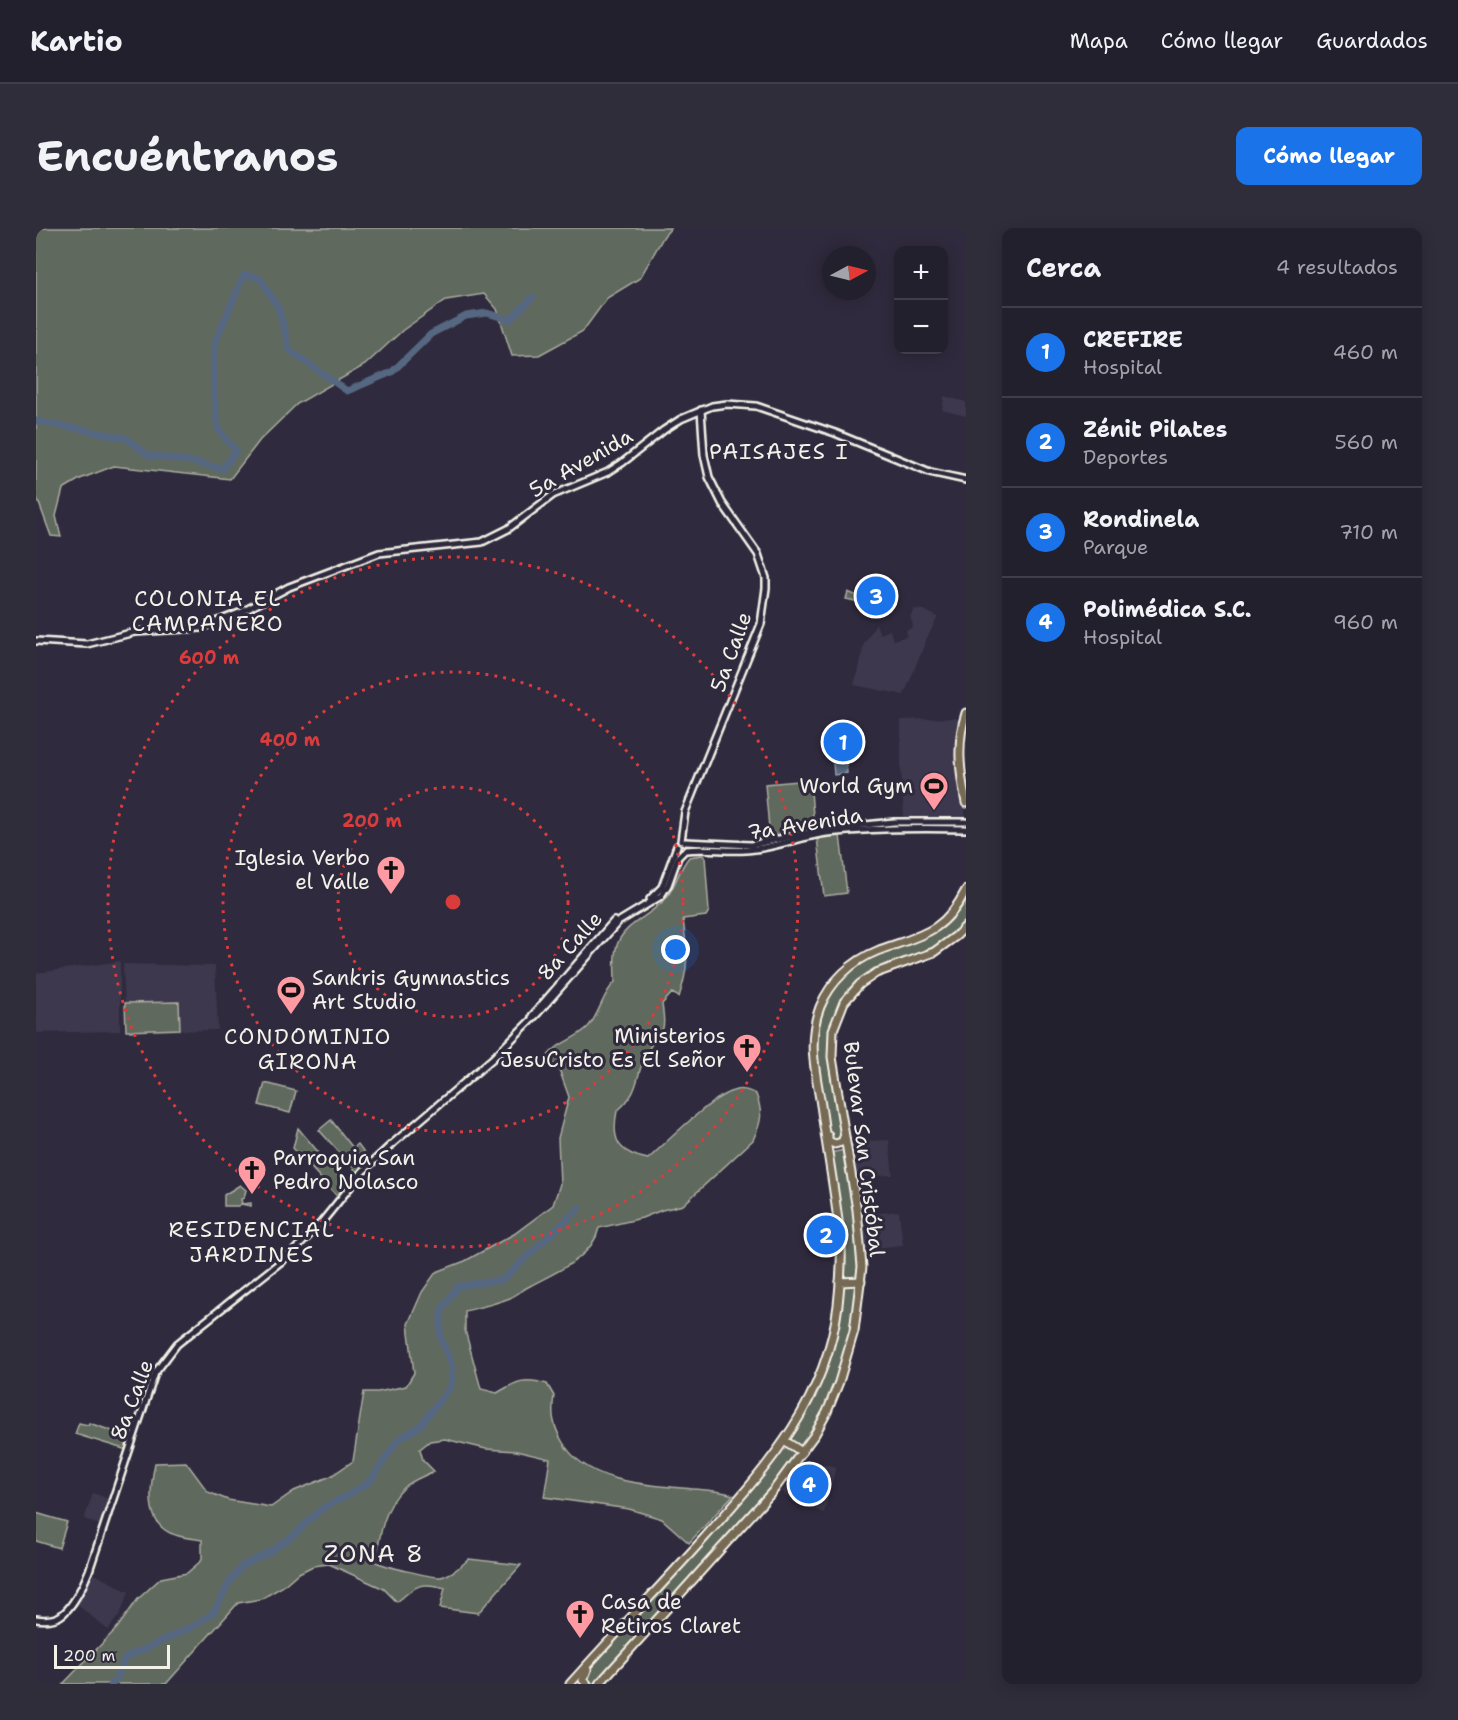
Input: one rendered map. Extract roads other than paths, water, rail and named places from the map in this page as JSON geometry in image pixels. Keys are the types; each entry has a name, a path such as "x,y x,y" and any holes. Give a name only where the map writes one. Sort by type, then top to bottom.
{"main road":[{"path":"966,713 962,732 960,769 966,803"},
{"name":"Bulevar San Cristóbal","path":"570,1684 745,1492 785,1441 809,1402 826,1359 834,1330 840,1282 841,1248 812,1042 816,1016 836,980 864,958 938,926 953,910 966,890"},
{"name":"Bulevar San Cristóbal","path":"599,1684 773,1491 802,1452 827,1412 839,1382 855,1324 861,1281 862,1249 832,1057 833,1030 844,1002 868,977 934,952 966,926"},
{"path":"822,1111 828,1141 835,1144 842,1142 844,1131"},
{"path":"827,1153 832,1149 842,1148 848,1151"},
{"path":"840,1282 861,1281"},
{"path":"785,1441 802,1452"},
{"path":"587,1684 583,1680 585,1672 623,1626"},
{"path":"592,1684 638,1641"}],"street":[{"name":"5a Avenida","path":"36,641 87,644 135,632 201,628 242,612 289,587 379,553 482,542 508,529 553,495 608,472 664,430 701,410 727,404 756,406 835,432 930,472 966,480"},
{"name":"5a Calle","path":"681,843 685,812 761,624 766,588 766,578 758,554 722,503 709,477 704,455 701,410"},
{"name":"7a Avenida","path":"681,843 751,845 826,829 894,822 966,829"},
{"name":"7a Avenida","path":"685,850 741,851 825,833 966,822"},
{"path":"650,900 662,887 681,843 687,846 685,850"},
{"name":"8a Calle","path":"36,1619 61,1616 80,1590 89,1571 155,1373 171,1350 298,1247 363,1171 492,1059 613,922 661,896 678,857 685,850"}],"water":[{"path":"845,750 847,773 834,775 832,751"}],"waterway":[{"path":"36,421 126,438 148,455 223,469 236,451 218,429 214,396 214,344 244,275 260,278 279,309 289,350 347,391 392,372 431,334 466,316 487,313 510,320 533,297"},
{"path":"111,1684 115,1682 125,1658 194,1626 214,1612 229,1583 243,1565 267,1554 294,1535 320,1510 371,1480 398,1440 420,1426 451,1386 452,1366 440,1336 442,1310 458,1286 502,1280 579,1208"}],"place":[{"name":"Rondinela","path":"876,596"},
{"name":"CREFIRE","path":"843,742"},
{"name":"World Gym","path":"934,812"},
{"name":"Iglesia Verbo el Valle","path":"391,896"},
{"name":"Sankris Gymnastics Art Studio","path":"291,1016"},
{"name":"Ministerios JesuCristo Es El Señor","path":"747,1074"},
{"name":"Parroquia San Pedro Nolasco","path":"252,1196"},
{"name":"Zénit Pilates","path":"826,1235"},
{"name":"Polimédica S.C.","path":"809,1484"},
{"name":"Casa de Retiros Claret","path":"580,1640"}],"district":[{"name":"PAISAJES I","path":"779,451"},
{"name":"COLONIA EL CAMPANERO","path":"208,610"},
{"name":"CONDOMINIO GIRONA","path":"308,1048"},
{"name":"RESIDENCIAL JARDINES","path":"252,1242"},
{"name":"ZONA 8","path":"374,1554"}]}
